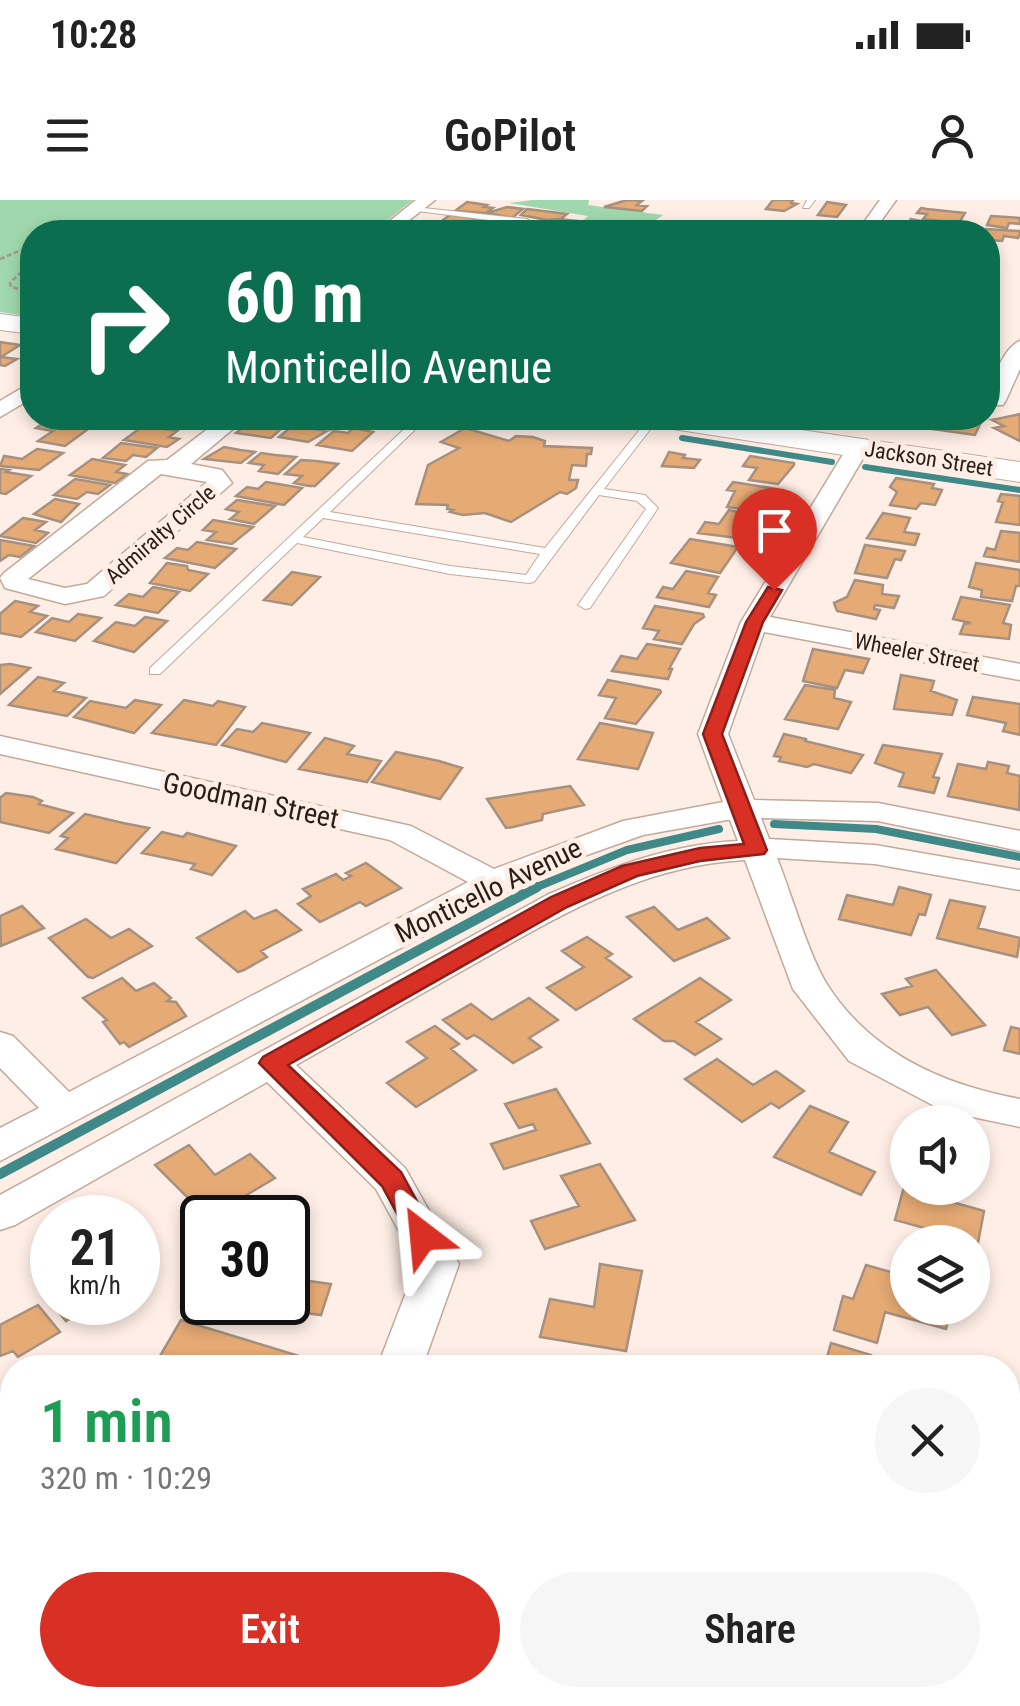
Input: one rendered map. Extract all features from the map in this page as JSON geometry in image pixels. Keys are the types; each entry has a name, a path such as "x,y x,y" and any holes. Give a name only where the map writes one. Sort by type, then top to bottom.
{"main road":[{"name":"Jackson Street","path":"745,430 1020,472"}],"street":[{"path":"400,220 422,204"},
{"path":"1000,389 1020,347"},
{"name":"Admiralty Circle","path":"172,468 214,476 220,483 95,590 64,596 14,584 14,578 156,466 172,468 220,430"},
{"path":"858,448 754,622 713,734 811,990 862,1052 958,1101 1020,1113"},
{"name":"Wheeler Street","path":"754,622 1020,672"},
{"name":"Goodman Street","path":"0,745 400,833 494,882"},
{"name":"Monticello Avenue","path":"0,1146 494,882 563,848 645,822 739,809 804,807 882,812 1020,840"},
{"name":"Monticello Avenue","path":"0,1214 559,902 612,878 700,854 756,850 906,856 1020,880"},
{"path":"0,1045 65,1111"},
{"path":"271,1063 392,1179 438,1264 403,1355"}],"lane":[{"path":"422,204 515,220"},
{"path":"155,671 409,430"},
{"path":"293,540 450,570 529,580 596,491 658,430"},
{"path":"585,604 652,508 642,498 596,491"},
{"path":"320,514 548,552"}],"path":[{"path":"20,272 10,282 11,288 20,290"}],"green space":[{"path":"0,200 413,200 387,220 20,220 20,315 0,312"},
{"path":"589,200 588,205 663,215 656,220 584,220 588,216 509,203"}],"building":[{"path":"627,200 642,201 637,205 647,206 642,211 604,207"},
{"path":"773,200 793,200 791,203 797,204 784,211 766,209"},
{"path":"467,202 493,208 486,213 455,211"},
{"path":"827,202 846,205 837,217 818,215"},
{"path":"507,207 523,209 512,218 487,213"},
{"path":"921,208 965,213 961,220 932,220 923,219 927,214 917,213"},
{"path":"527,209 567,214 561,219 547,220 521,215"},
{"path":"451,214 478,219 475,220 443,220"},
{"path":"991,216 1020,218 1020,224 1009,223 1007,228 1000,227 1000,220 989,220"},
{"path":"1000,230 1020,231 1018,238 1004,236 1002,241"},
{"path":"0,342 20,345 1,357 17,359 5,366 0,365"},
{"path":"1020,414 1020,441 998,430 1004,426 1000,418"},
{"path":"47,430 87,430 65,446 38,441 53,431"},
{"path":"138,430 177,431 169,437 179,439 167,447 124,440"},
{"path":"240,430 280,430 271,438 236,433"},
{"path":"287,430 327,431 308,442 279,437"},
{"path":"462,430 472,430 509,441 516,436 533,437 545,441 544,446 592,448 586,466 572,465 569,480 578,480 576,488 567,494 560,492 511,522 485,513 450,512 453,510 447,509 448,505 416,504 428,465 459,448 441,442"},
{"path":"939,430 977,430 975,435"},
{"path":"334,431 373,432 352,451 317,445"},
{"path":"121,443 157,448 146,457 133,455 126,461 103,458"},
{"path":"224,447 255,452 241,463 204,459"},
{"path":"37,449 63,453 39,470 0,466 4,456 22,459"},
{"path":"669,452 700,460 694,468 662,466"},
{"path":"261,453 296,457 278,474 259,471 264,465 249,463"},
{"path":"750,456 794,465 778,484 749,480 757,468 743,466"},
{"path":"92,459 125,465 116,472 127,474 115,483 70,475"},
{"path":"301,460 338,464 315,486 309,486 294,483 302,476 285,474"},
{"path":"0,469 31,476 6,494 0,493"},
{"path":"896,478 934,484 932,488 942,490 935,505 921,503 916,509 890,505 897,492 890,487"},
{"path":"75,479 110,485 98,494 87,492 77,499 54,495"},
{"path":"266,482 302,488 284,505 236,496 247,487 258,489"},
{"path":"733,482 777,489 757,511 727,507 735,491 727,490"},
{"path":"1001,494 1020,496 1020,525 996,522 1003,502 998,501"},
{"path":"55,499 79,504 61,522 34,514"},
{"path":"237,500 275,506 254,524 230,519 239,512 226,509"},
{"path":"729,510 755,516 745,539 698,533 705,522 719,524"},
{"path":"883,513 910,518 904,532 919,534 915,545 867,538"},
{"path":"23,518 46,522 35,530 48,533 36,543 0,536"},
{"path":"213,520 253,527 232,544 207,540 216,532 203,530"},
{"path":"1001,531 1020,533 1020,562 984,556 987,548 995,550"},
{"path":"690,539 738,547 720,573 671,563"},
{"path":"0,540 34,546 20,557 9,555 0,561"},
{"path":"197,542 236,549 215,568 165,558 177,548 188,550"},
{"path":"865,545 905,551 901,560 895,559 887,578 855,573"},
{"path":"167,563 208,574 190,591 150,583"},
{"path":"976,563 1020,570 1020,586 1016,586 1012,601 981,597 982,590 969,587"},
{"path":"686,571 718,577 708,593 716,595 709,607 657,597 663,587 673,589"},
{"path":"292,572 320,577 292,605 264,600"},
{"path":"855,580 883,585 882,594 899,596 894,608 875,605 874,609 880,610 876,619 837,611 834,603 847,597"},
{"path":"153,587 179,592 158,613 116,605 129,594 143,597"},
{"path":"961,597 1010,605 1003,623 1011,625 1009,639 960,634 964,624 971,623 953,619"},
{"path":"15,601 38,606 30,612 47,616 21,637 0,633 0,614"},
{"path":"655,606 704,617 694,624 682,644 654,639 659,631 643,628"},
{"path":"78,614 101,618 75,641 36,632 52,618 69,622"},
{"path":"145,617 167,621 134,652 94,641 116,622 135,626"},
{"path":"647,644 680,649 668,679 612,671 621,656 637,659"},
{"path":"813,649 869,659 863,673 845,670 837,688 803,681"},
{"path":"0,665 30,668 0,694"},
{"path":"901,675 934,681 931,691 957,700 952,715 894,709"},
{"path":"38,677 64,683 54,691 86,698 67,716 9,705"},
{"path":"608,680 661,692 636,724 605,718 616,698 599,695"},
{"path":"805,685 835,690 834,698 851,702 838,729 785,719"},
{"path":"973,697 1020,704 1020,735 1003,731 1006,723 967,715"},
{"path":"135,700 161,705 134,733 74,717 90,701 126,708"},
{"path":"184,700 245,707 216,745 152,733"},
{"path":"262,723 310,733 286,762 222,745 237,729 253,732"},
{"path":"600,723 653,733 638,769 578,759"},
{"path":"784,734 863,755 851,773 779,761 781,757 774,756"},
{"path":"325,738 354,746 347,754 381,761 367,782 299,769"},
{"path":"883,745 942,754 933,777 939,778 934,793 899,786 904,773 875,763"},
{"path":"396,752 462,768 440,799 372,782"},
{"path":"988,762 1009,766 1007,773 1020,776 1019,810 948,796 958,764 986,769"},
{"path":"570,786 584,805 543,814 542,820 513,827 506,828 487,799"},
{"path":"6,793 33,797 42,801 39,804 73,813 49,833 0,822 0,798"},
{"path":"85,814 149,828 116,863 56,849 68,838 61,836"},
{"path":"162,832 183,837 187,833 236,846 212,875 191,869 195,864 142,853"},
{"path":"366,863 401,888 366,906 360,902 320,922 298,904 311,896 303,889 336,874 343,880 351,876 346,873"},
{"path":"899,887 931,895 925,915 919,914 911,935 839,919 847,895 893,905"},
{"path":"950,900 985,907 978,928 1020,938 1017,957 937,938"},
{"path":"22,906 44,928 1,946 0,916"},
{"path":"654,907 678,930 707,918 729,938 674,961 627,917"},
{"path":"276,910 301,930 261,951 267,957 244,970 238,972 197,938 245,911 254,919"},
{"path":"86,919 111,938 129,929 152,946 93,978 88,977 49,938"},
{"path":"587,937 612,954 606,958 631,977 576,1010 547,988 584,967 562,951"},
{"path":"936,970 985,1025 952,1035 928,1007 900,1015 882,994 912,986 906,979"},
{"path":"122,978 136,991 154,983 171,998 167,1001 176,1002 186,1016 129,1047 124,1042 120,1044 103,1022 107,1020 83,998"},
{"path":"700,978 731,1000 696,1022 721,1039 695,1055 674,1041 664,1041 634,1019"},
{"path":"529,998 558,1020 529,1038 541,1047 513,1063 481,1039 474,1035 467,1039 443,1020 471,1004 492,1020"},
{"path":"435,1026 459,1044 451,1049 476,1070 416,1107 387,1083 427,1058 407,1042"},
{"path":"1011,1027 1020,1029 1020,1054 1004,1050"},
{"path":"717,1059 753,1085 776,1071 804,1091 779,1108 771,1103 742,1122 685,1079"},
{"path":"556,1089 590,1143 504,1169 491,1144 536,1130 533,1124 519,1128 505,1104"},
{"path":"810,1106 848,1122 829,1152 875,1172 861,1195 774,1157"},
{"path":"189,1145 215,1175 250,1154 275,1178 247,1195 185,1195 155,1165"},
{"path":"600,1164 635,1220 545,1249 531,1221 579,1206 561,1176"},
{"path":"899,1205 962,1205 984,1211 981,1225 913,1225 895,1220"},
{"path":"600,1264 642,1271 626,1351 540,1337 550,1299 594,1307"},
{"path":"866,1265 890,1272 890,1313 885,1312 877,1343 834,1330 843,1296 853,1299"},
{"path":"310,1281 331,1284 321,1315 310,1314"},
{"path":"30,1309 30,1325 54,1325 60,1332 21,1355 13,1351 0,1355 0,1325"},
{"path":"180,1322 180,1325 197,1325 296,1355 161,1355"},
{"path":"831,1343 871,1355 828,1355"}],"waterway":[{"path":"682,438 832,462"},
{"path":"865,467 1020,490"},
{"path":"774,824 876,829 1020,857"},
{"path":"532,889 627,850 719,829"},
{"path":"0,1174 537,887"}],"route":[{"path":"423,1236 392,1179 271,1063 559,902 630,871 700,854 756,850 713,734 754,622 774,590"}]}
